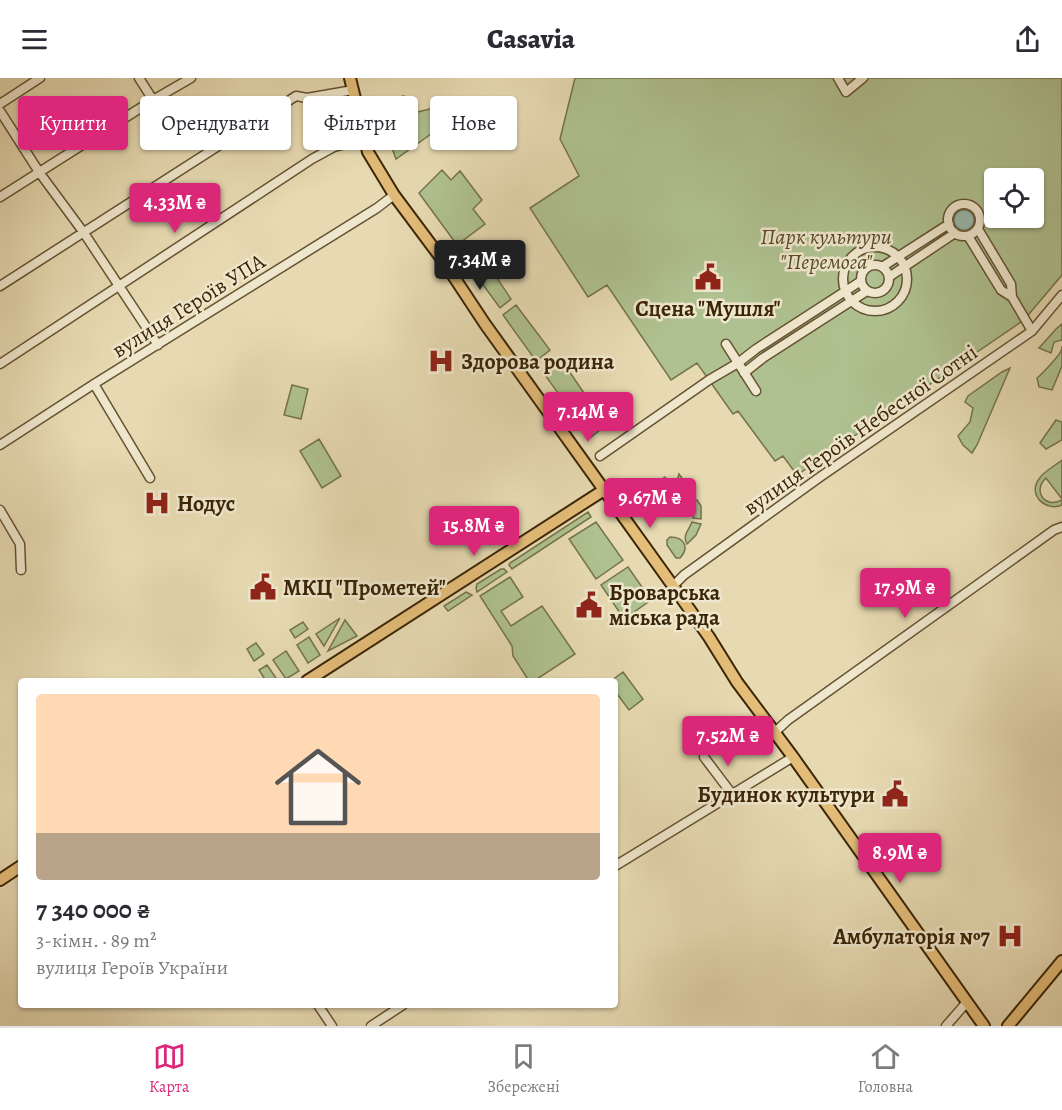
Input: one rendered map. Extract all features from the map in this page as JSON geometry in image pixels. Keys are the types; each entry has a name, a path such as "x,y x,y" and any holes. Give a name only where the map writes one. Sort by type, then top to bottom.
{"main road":[{"path":"350,78 354,96"},
{"path":"367,150 394,195 444,262 481,318 709,637 737,682 794,757 984,1026"},
{"path":"312,678 604,490"},
{"path":"0,880 18,868"},
{"path":"1008,1026 1062,961"}],"street":[{"path":"0,104 40,78"},
{"path":"139,78 150,96"},
{"path":"160,96 191,78"},
{"path":"838,78 846,92 863,78"},
{"path":"0,286 296,96 307,98 353,90"},
{"path":"0,197 140,108"},
{"path":"0,111 39,172 84,233 158,345"},
{"path":"0,364 328,150"},
{"name":"вулиця Героїв УПА","path":"0,445 377,208 394,195"},
{"path":"966,204 974,207 979,213 978,229 968,236 955,233 949,224 948,218 958,205 966,204"},
{"path":"882,267 949,224"},
{"path":"978,229 1011,284 1012,297 1032,331"},
{"path":"889,277 955,233"},
{"path":"968,236 1001,290 1012,297"},
{"path":"868,248 890,251 904,267 905,288 893,305 873,310 863,308 852,301 845,291 844,269 858,252 868,248"},
{"path":"875,265 882,267 889,277 887,286 882,292 867,291 861,281 862,272 875,265"},
{"path":"600,456 709,380 861,281"},
{"path":"744,373 763,358 867,291"},
{"name":"вулиця Героїв Небесної Сотні","path":"673,586 684,575 820,477 1032,331 1062,295"},
{"path":"726,344 756,392"},
{"path":"94,384 150,478"},
{"path":"0,510 20,544 21,570"},
{"path":"775,732 788,720 969,590 1054,530 1062,527"},
{"path":"704,757 732,794"},
{"path":"618,864 794,757"},
{"path":"946,1026 967,1002"},
{"path":"320,1008 332,1026"},
{"path":"371,1026 398,1008"}],"green space":[{"name":"Парк культури \"Перемога\"","path":"575,78 1062,78 1062,275 1024,320 797,475 783,456 775,461 738,411 733,414 697,363 671,380 607,285 588,297 530,208 579,176 560,139"},
{"path":"430,109 430,135 418,143 418,112"},
{"path":"393,150 409,150 396,159"},
{"path":"442,170 451,180 460,171 482,200 473,209 485,224 457,245 419,193"},
{"path":"475,245 511,299 500,308 462,256"},
{"path":"516,305 550,350 536,361 503,315"},
{"path":"1062,324 1062,340 1054,342 1051,353 1039,348 1056,329"},
{"path":"1062,350 1062,366 1052,390 1039,387 1037,378"},
{"path":"562,361 606,425 590,438 545,375"},
{"path":"1010,368 972,453 963,445 958,436 970,422 973,408 965,402 968,396"},
{"path":"292,385 308,389 301,419 284,415"},
{"path":"1056,420 1062,422 1062,440 1046,449 1040,443"},
{"path":"319,439 341,476 322,488 300,451"},
{"path":"1062,460 1062,499 1046,478 1040,488 1042,497 1046,500 1056,502 1062,500 1062,505 1050,506 1040,501 1035,491 1036,485 1044,474"},
{"path":"679,474 694,495 688,500 674,493"},
{"path":"697,500 701,506 701,519 693,518 691,504"},
{"path":"588,512 591,517 512,569 509,565 510,563"},
{"path":"596,522 623,560 596,579 569,539"},
{"path":"692,522 701,524 696,535 687,544 686,535"},
{"path":"670,537 675,537 684,543 685,550 680,558 676,558 667,545"},
{"path":"628,567 651,600 624,619 601,585"},
{"path":"501,569 507,572 477,592 477,584"},
{"path":"510,577 523,597 501,611 511,626 542,606 575,654 539,678 527,678 513,656 512,646 480,596"},
{"path":"466,592 472,595 448,611 444,606"},
{"path":"340,618 324,646 316,634"},
{"path":"345,620 357,636 328,651"},
{"path":"303,622 308,629 295,638 290,630"},
{"path":"309,637 320,655 308,663 297,645"},
{"path":"256,643 264,654 254,661 247,649"},
{"path":"286,651 299,671 285,678 273,660"},
{"path":"267,665 276,678 264,678 259,670"},
{"path":"623,672 643,699 629,710 618,695 618,678 615,678"}],"water":[{"path":"960,210 968,210 974,216 974,224 968,230 960,230 954,224 954,216"},
{"path":"665,477 672,487 670,493 664,494 656,483"}],"place":[{"name":"Сцена \"Мушля\"","path":"708,277"},
{"name":"Здорова родина","path":"441,361"},
{"name":"Нодус","path":"157,503"},
{"name":"МКЦ \"Прометей\"","path":"263,587"},
{"name":"Броварська міська рада","path":"589,605"},
{"name":"Будинок культури","path":"895,794"},
{"name":"Амбулаторія №7","path":"1010,936"}]}
